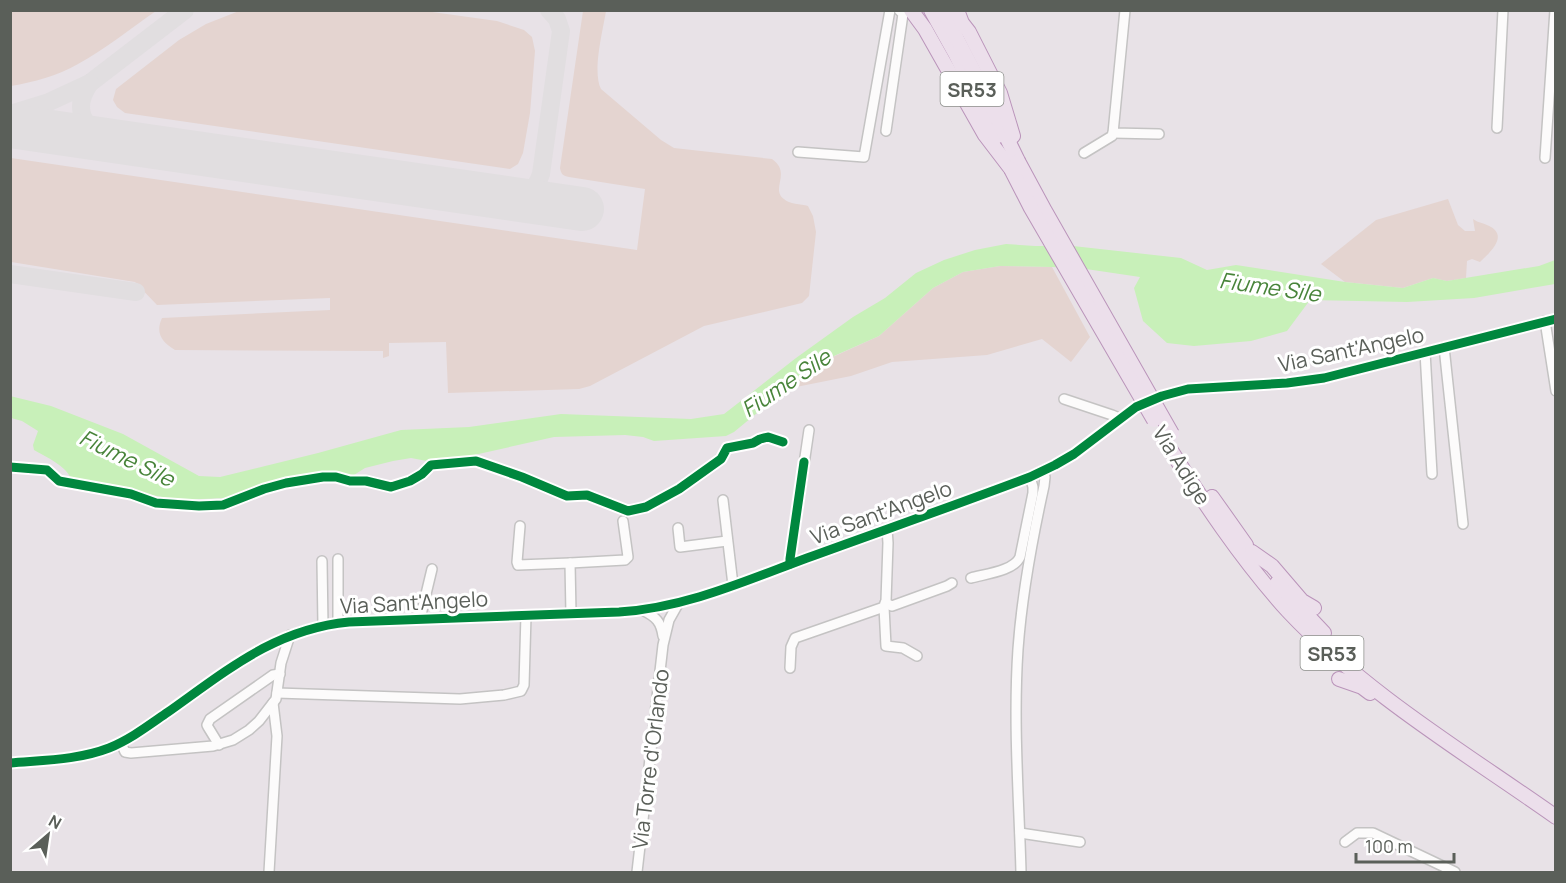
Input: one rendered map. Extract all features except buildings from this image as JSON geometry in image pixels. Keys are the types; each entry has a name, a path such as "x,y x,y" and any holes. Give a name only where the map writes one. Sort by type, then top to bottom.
{"highway":[{"path":"911,10 925,29 985,135 1015,165"},
{"name":"Via Adige","path":"931,10 1015,165 1045,211 1119,339 1169,438 1225,533 1289,611 1337,658 1416,721 1556,817"},
{"name":"Via Adige","path":"942,10 972,67 1015,165"},
{"path":"957,10 1000,93 1012,132 1015,165"},
{"path":"966,10 969,32"},
{"name":"Via Adige","path":"1169,438 1252,552 1287,595 1330,639 1366,672 1416,710 1556,806"},
{"path":"1252,552 1272,566 1302,601 1314,608"},
{"path":"1339,679 1362,687 1390,708 1416,721"}],"street":[{"path":"798,152 864,157 890,10"},
{"path":"886,131 903,14 899,10"},
{"path":"1084,153 1112,136 1113,133 1125,10"},
{"path":"1497,128 1503,10"},
{"path":"1545,158 1555,10"},
{"path":"1113,133 1159,134"},
{"name":"Via Sant'Angelo","path":"10,763 76,757 121,743 249,656 290,635 338,623 662,608 733,585 1030,477 1074,454 1119,418 1146,402 1179,391 1314,380 1556,319"},
{"path":"1545,321 1556,391"},
{"path":"1444,347 1464,524"},
{"path":"1425,352 1432,474"},
{"path":"1064,399 1119,418"},
{"path":"790,564 809,430"},
{"path":"1022,873 1016,722 1018,648 1030,552 1044,486 1043,471"},
{"path":"971,578 1007,568 1018,562 1033,493 1030,477"},
{"path":"723,500 733,585"},
{"path":"520,526 518,565 570,563 625,560 628,557 623,521"},
{"path":"678,528 680,548 727,541"},
{"path":"886,529 888,543 884,605 886,646 903,648 917,656"},
{"name":"Via Sant'Angelo","path":"338,559 338,623"},
{"name":"Via Sant'Angelo","path":"322,561 323,626"},
{"path":"570,563 571,614"},
{"path":"420,619 432,569"},
{"path":"790,668 791,647 795,638 884,605 892,606 952,583"},
{"name":"Via Torre d'Orlando","path":"637,873 665,622 678,604"},
{"path":"643,610 665,622 666,613 662,608"},
{"path":"277,693 460,699 504,695 520,691 524,685 526,615"},
{"path":"121,743 125,752 129,753 206,748 233,740 249,730 273,703 277,693 282,658 290,635"},
{"path":"219,745 208,727 210,719 273,675 280,674"},
{"path":"269,873 278,736 273,703"},
{"path":"1020,833 1080,842"},
{"path":"1345,842 1357,833 1373,833 1455,873"}],"shaded area":[{"path":"11,10 156,11 98,52 70,68 45,78 11,86"},
{"path":"239,11 425,11 497,21 524,30 532,37 535,51 530,113 523,153 518,164 510,169 125,113 117,107 113,100 116,89 179,40 206,24"},
{"path":"583,11 606,11 598,62 601,89 661,140 674,148 772,159 778,164 781,175 780,195 789,202 808,206 813,216 816,232 809,296 802,303 704,326 590,386 579,389 448,393 446,342 389,343 389,356 383,358 383,351 175,350 163,340 159,328 162,318 330,310 330,298 157,305 135,282 11,262 11,158 637,250 645,189 567,177 560,170"},
{"path":"1448,199 1458,225 1465,231 1475,231 1473,219 1491,227 1498,235 1495,245 1480,262 1472,259 1467,261 1466,278 1447,281 1433,278 1403,288 1345,282 1321,264 1376,220"},
{"path":"1000,266 1052,267 1090,337 1071,362 1042,339 987,355 892,362 851,376 786,389 826,360 879,336 933,288 963,272"}],"water":[{"name":"Fiume Sile","path":"1006,244 1073,246 1181,258 1207,270 1236,265 1345,282 1403,288 1433,278 1447,281 1539,266 1555,260 1555,284 1474,298 1407,302 1310,300 1287,331 1251,341 1194,346 1167,343 1143,321 1134,288 1140,277 1086,269 1000,266 963,272 933,288 879,336 825,360 726,436 654,441 625,435 554,437 456,459 427,461 411,458 393,461 365,468 354,475 284,477 227,498 177,500 112,484 72,480 61,466 34,450 33,445 38,431 22,421 11,418 10,396 51,406 123,434 199,476 220,477 401,430 469,427 561,414 691,419 724,414 796,358 853,317 885,298 916,273 944,260 975,250"}],"taxiway":[{"path":"90,83 185,10"},
{"path":"501,196 526,194 531,191 541,174 561,31 557,19 549,10"},
{"path":"10,114 49,102 90,83 81,102 83,118 94,131 111,141"},
{"path":"10,274 136,292"}],"runway":[{"path":"10,126 582,209"}],"cycle path":[{"path":"10,763 73,757 109,748 140,732 252,654 298,633 322,626 349,622 619,612 668,605 738,584 1030,477 1074,454 1136,407 1162,396 1188,389 1287,383 1324,378 1556,319"},
{"path":"10,467 47,470 59,481 131,494 156,503 199,506 223,505 264,489 323,477 366,481 391,487 410,481 431,465 476,461 567,496 587,495 628,511 646,507 679,489 721,459 727,448 753,443 768,437 783,442"},
{"path":"790,564 804,462"}]}
